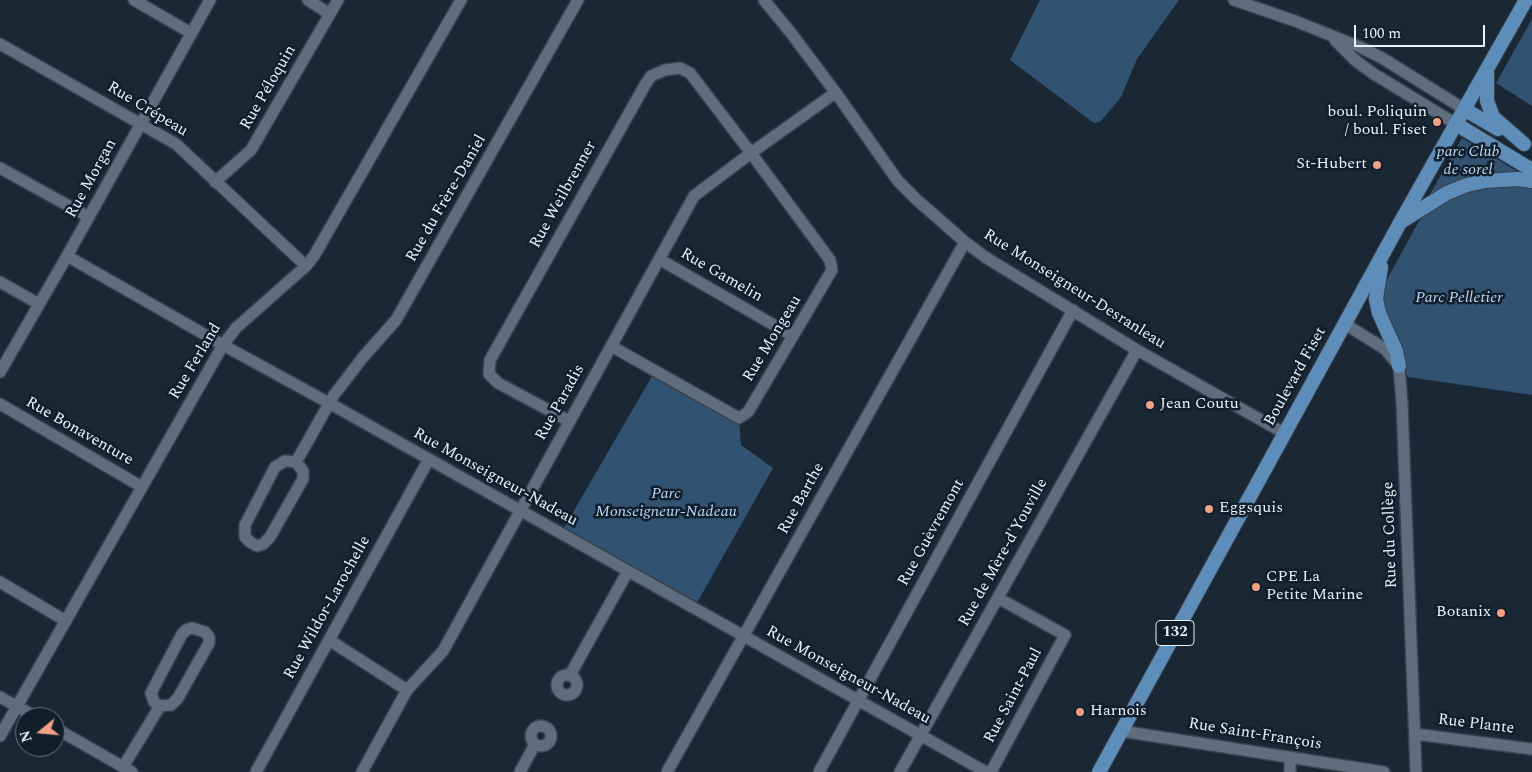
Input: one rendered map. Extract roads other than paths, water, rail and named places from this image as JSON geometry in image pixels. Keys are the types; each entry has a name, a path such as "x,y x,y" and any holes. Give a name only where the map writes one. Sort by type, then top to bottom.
{"main road":[{"name":"Boulevard Fiset","path":"1098,772 1401,221 1526,0"},
{"path":"1488,70 1487,101 1493,117 1528,147"},
{"path":"1464,109 1528,147"},
{"path":"1456,124 1532,170"},
{"path":"1401,221 1447,193 1467,185 1485,181 1517,179 1532,181"},
{"path":"1382,257 1376,299 1379,313 1396,351 1399,366"}],"street":[{"path":"134,0 191,33"},
{"name":"Rue Morgan","path":"0,372 89,218 210,0"},
{"path":"308,0 330,14"},
{"name":"Rue Péloquin","path":"216,182 252,150 338,0"},
{"name":"Rue Ferland","path":"0,736 223,345 236,328 306,266 321,245 461,0"},
{"name":"Rue du Frère-Daniel","path":"296,462 329,403 364,356 396,320 578,0"},
{"name":"Rue Monseigneur-Desranleau","path":"764,0 835,93 898,181 916,200 965,242 985,257 1137,350 1284,433"},
{"path":"1234,0 1295,21 1360,47 1382,58 1464,109"},
{"path":"1332,37 1356,61 1374,74 1456,124"},
{"name":"Rue Crépeau","path":"0,44 176,144 306,266"},
{"name":"Rue Weilbrenner","path":"569,420 498,383 489,374 490,360 651,76 665,70 680,68 690,73 751,153"},
{"name":"Rue Paradis","path":"362,772 407,690 443,651 694,196 835,93"},
{"name":"Rue Mongeau","path":"611,346 738,418 748,412 832,270 830,260 751,153"},
{"path":"0,168 89,218"},
{"name":"Rue Barthe","path":"668,772 965,242"},
{"name":"Rue Monseigneur-Nadeau","path":"67,256 986,772"},
{"name":"Rue Gamelin","path":"659,259 793,336"},
{"path":"0,282 39,304"},
{"name":"Rue Guèvremont","path":"819,772 1073,310"},
{"path":"1345,324 1385,349 1399,366"},
{"name":"Rue de Mère-d'Youville","path":"900,772 1137,350"},
{"name":"Rue du Collège","path":"1399,366 1416,772"},
{"name":"Rue Bonaventure","path":"0,404 142,487"},
{"name":"Rue Wildor-Larochelle","path":"256,772 429,459"},
{"path":"285,461 296,462 303,471 303,479 299,488 270,537 263,544 257,546 245,537 245,525 275,467 285,461"},
{"path":"570,675 628,571"},
{"path":"0,582 66,621"},
{"name":"Rue Saint-Paul","path":"991,772 1065,635 998,598"},
{"path":"192,628 205,632 209,637 209,643 181,695 171,705 160,706 154,702 151,693 182,634 192,628"},
{"path":"329,640 407,690"},
{"path":"0,696 17,706"},
{"path":"65,734 127,769 160,706"},
{"name":"Rue Saint-François","path":"1121,731 1290,757 1339,768 1384,772"},
{"name":"Rue Plante","path":"1415,734 1532,749"},
{"path":"520,772 535,744"},
{"path":"1290,757 1290,772"}],"place":[{"name":"boul. Poliquin / boul. Fiset","path":"1437,122"},
{"name":"St-Hubert","path":"1377,165"},
{"name":"Jean Coutu","path":"1150,405"},
{"name":"Eggsquis","path":"1209,509"},
{"name":"CPE La Petite Marine","path":"1256,587"},
{"name":"Botanix","path":"1501,613"},
{"name":"Harnois","path":"1080,712"}],"park label":[{"name":"parc Club de sorel","path":"1468,162"},
{"name":"Parc Pelletier","path":"1459,299"},
{"name":"Parc Monseigneur-Nadeau","path":"666,504"}]}
